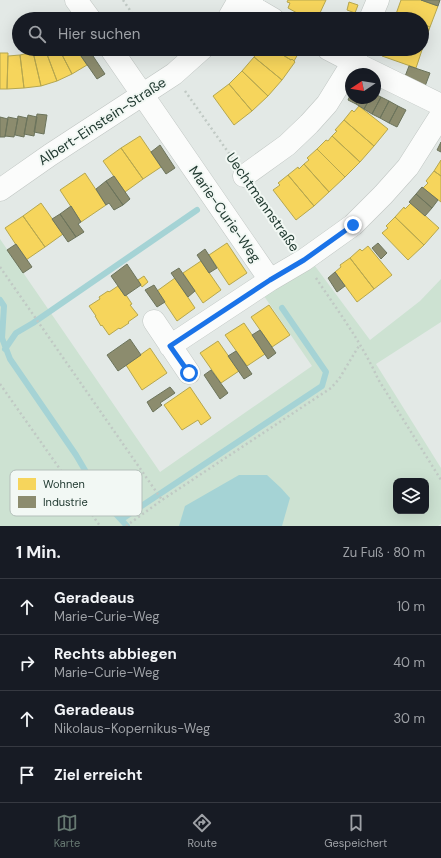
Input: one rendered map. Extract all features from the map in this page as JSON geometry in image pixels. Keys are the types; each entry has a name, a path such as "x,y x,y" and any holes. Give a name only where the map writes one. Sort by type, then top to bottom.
{"street":[{"path":"76,0 85,12"},
{"path":"232,12 240,0"},
{"path":"249,0 256,9 261,12"},
{"path":"373,12 378,0"},
{"name":"Marie-Curie-Weg","path":"116,56 270,280"},
{"name":"Albert-Einstein-Straße","path":"0,190 50,155 174,74 194,56"},
{"path":"244,176 287,145 310,124 327,104 355,56 441,105"},
{"path":"170,346 270,280 304,260 353,225 408,167 441,115"},
{"path":"154,321 189,373"}],"path":[{"path":"124,0 132,12"},
{"name":"Uechtmannstraße","path":"162,56 360,343 373,366 378,379 441,480"},
{"path":"0,268 141,470"},
{"path":"142,514 331,388 339,379 360,343"},
{"path":"0,384 61,470"},
{"path":"142,471 162,500"},
{"path":"93,516 100,526"},
{"path":"126,526 140,516"}],"green space":[{"path":"0,239 160,472 312,366 264,296 312,262 370,340 420,301 441,279 441,322 376,364 441,468 441,524 438,526 0,526"}],"water":[{"path":"239,475 267,475 290,498 282,526 179,526 185,506"}],"building: Wohnen":[{"path":"288,0 326,0 320,12 295,12 288,8 290,3 287,2"},
{"path":"401,0 421,0 438,6 430,27 429,12 397,12"},
{"path":"349,2 358,5 355,12 347,10"},
{"path":"0,53 8,53 7,89 0,89"},
{"path":"8,56 20,56 24,88 7,89"},
{"path":"20,56 34,56 41,86 24,88"},
{"path":"34,56 48,56 57,81 41,86"},
{"path":"48,56 63,56 72,74 57,81"},
{"path":"63,56 81,56 87,65 72,74"},
{"path":"284,56 295,62 282,80 254,57"},
{"path":"284,56 297,56 294,61 292,59 291,60"},
{"path":"382,56 420,56 416,68"},
{"path":"254,57 282,80 268,96 242,71"},
{"path":"242,71 268,96 252,111 229,84"},
{"path":"229,84 252,111 234,125 213,96"},
{"path":"359,106 388,129 374,146 344,120 352,110 354,112"},
{"path":"344,120 374,146 360,162 332,136"},
{"path":"140,136 161,167 143,179 121,148"},
{"path":"332,136 360,162 345,177 317,149"},
{"path":"121,148 143,179 125,192 103,161"},
{"path":"317,149 345,177 329,192 304,164 309,160 307,158"},
{"path":"441,160 441,176 434,171"},
{"path":"304,164 329,192 314,206 288,175 298,167 299,169"},
{"path":"434,171 441,176 441,202 423,188 428,183 426,181"},
{"path":"85,173 106,205 81,222 60,190"},
{"path":"288,175 314,206 296,220 273,190 280,185 278,183"},
{"path":"41,203 63,234 45,247 23,216"},
{"path":"411,203 439,228 424,245 395,217 404,207 405,209"},
{"path":"23,216 45,247 26,260 5,228"},
{"path":"395,217 424,245 408,260 382,233 388,228 386,226"},
{"path":"227,243 247,273 229,285 209,255"},
{"path":"368,246 392,275 374,289 350,258 360,249 362,251"},
{"path":"350,258 374,289 357,302 335,272 341,267 340,265"},
{"path":"201,261 221,290 203,303 183,273"},
{"path":"144,276 148,282 142,287 138,280"},
{"path":"175,278 195,308 177,321 157,291"},
{"path":"118,286 125,296 126,295 132,304 130,305 138,315 128,322 129,323 109,335 102,325 101,326 89,306 100,299 99,297"},
{"path":"269,305 290,335 272,347 251,317"},
{"path":"244,323 265,354 247,366 225,335"},
{"path":"218,341 239,371 221,383 200,353"},
{"path":"150,348 167,373 142,390 126,365"},
{"path":"190,387 211,418 201,425 198,420 182,430 164,405"}],"building: Industrie":[{"path":"421,0 440,0 438,6"},
{"path":"81,56 93,56 105,74 97,79"},
{"path":"409,66 430,73 424,89 404,79"},
{"path":"381,97 389,101 380,118 372,114 377,104 381,104"},
{"path":"389,101 398,106 389,123 380,118"},
{"path":"356,104 367,104 364,109"},
{"path":"367,104 377,104 372,114 364,109"},
{"path":"398,106 406,110 397,127 389,123"},
{"path":"37,114 47,115 44,134 34,132"},
{"path":"28,115 37,117 34,136 24,134"},
{"path":"18,116 27,118 24,137 15,135"},
{"path":"0,117 8,119 5,137 0,137"},
{"path":"8,117 18,119 14,137 5,136"},
{"path":"441,142 441,152 437,150"},
{"path":"160,145 175,168 166,174 151,152"},
{"path":"114,176 130,199 123,205 106,181"},
{"path":"106,181 123,205 114,210 109,203 106,205 96,189"},
{"path":"422,187 438,200 432,208 416,194"},
{"path":"416,194 432,208 425,216 409,202"},
{"path":"71,206 81,222 78,224 84,232 76,237 60,214"},
{"path":"60,214 76,237 68,242 52,219"},
{"path":"378,243 387,253 381,259 372,248"},
{"path":"16,244 32,267 23,273 7,250"},
{"path":"205,249 217,268 209,273 197,255"},
{"path":"127,264 141,285 125,296 111,276"},
{"path":"179,268 195,291 188,297 171,273"},
{"path":"335,272 345,286 337,292 328,278"},
{"path":"154,285 165,302 157,307 145,290"},
{"path":"260,330 276,353 268,359 252,335"},
{"path":"130,339 141,355 118,371 107,355"},
{"path":"236,351 252,374 244,379 228,356"},
{"path":"211,370 228,393 220,399 204,375"},
{"path":"170,387 175,393 160,403 162,405 153,412 147,402"}],"waterway":[{"path":"5,349 16,333 33,323 197,210"},
{"path":"0,300 4,306 2,338 10,359 85,470"},
{"path":"142,506 322,386 326,372 282,308"},
{"path":"118,516 127,526"},
{"path":"122,519 127,516"}],"route":[{"path":"189,373 170,346 270,280 304,260 353,225"}]}
